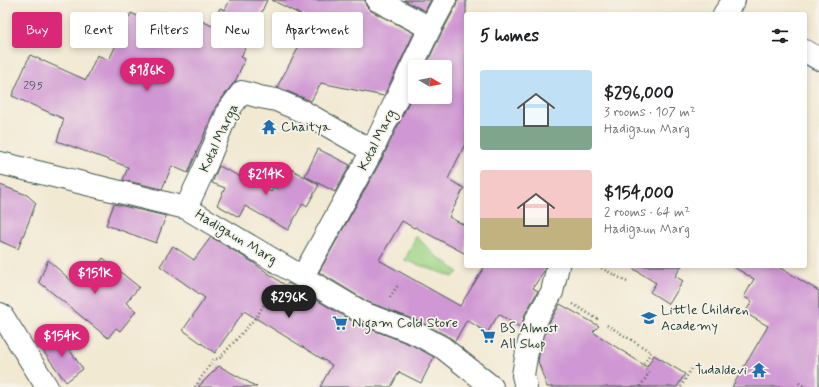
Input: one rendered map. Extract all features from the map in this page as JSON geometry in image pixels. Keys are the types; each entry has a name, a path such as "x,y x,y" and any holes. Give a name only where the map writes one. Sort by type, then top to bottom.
{"street":[{"path":"377,0 430,28"},
{"name":"Kotal Marg","path":"295,272 372,151 430,28 445,0"},
{"path":"807,52 819,59"},
{"name":"Kotal Marga","path":"186,208 207,163 228,111 242,92 276,100 297,109 372,151"},
{"name":"Hadigaun Marg","path":"0,163 186,208 363,313 417,334 443,348 492,387"},
{"path":"526,387 523,375 528,346 536,320 552,292 558,268"},
{"path":"0,314 47,387"}],"path":[{"path":"602,268 629,283"},
{"path":"195,387 214,359 219,359 295,272"},
{"path":"552,292 599,320"},
{"path":"607,325 651,352 643,366 649,372 640,387"},
{"path":"681,387 691,369"},
{"path":"799,383 806,387"}],"green space":[{"path":"416,236 436,256 458,272 453,277 405,260"}],"building":[{"path":"230,0 267,0 262,12 218,12 220,8 225,10"},
{"path":"272,0 365,0 366,6 371,11 414,33 384,96 321,83 311,101 277,87 298,48 363,48 363,12 295,12"},
{"path":"404,0 431,0 425,11"},
{"path":"457,0 466,0 466,12 464,12 464,146 448,179 464,188 449,217 464,225 464,253 402,221 379,260 460,306 484,268 545,268 533,288 538,291 525,314 521,328 499,314 487,333 467,320 455,341 423,323 368,302 319,272 383,157 408,104 452,104 452,60 428,60 456,6"},
{"path":"131,13 136,15 136,48 203,48 203,22 211,26 211,48 245,48 241,57 245,59 235,82 216,106 188,173 172,166 162,189 123,180 128,167 57,141 64,119 12,96 30,55 86,80 97,55 109,60 115,48 128,48 128,19"},
{"path":"318,149 350,165 335,192 305,176"},
{"path":"219,166 271,192 274,187 277,189 289,168 319,185 307,206 303,203 288,230 245,206 239,217 217,205 225,188 212,183"},
{"path":"0,185 27,195 36,203 18,249 0,241"},
{"path":"114,204 166,216 156,243 106,225"},
{"path":"211,237 251,261 286,286 288,283 357,324 412,345 434,357 421,383 399,372 391,387 320,387 332,365 244,311 215,353 183,330 205,298 160,266 173,246 194,260"},
{"path":"103,258 139,287 126,303 136,311 120,331 116,328 108,338 39,282 48,260 76,285 88,270 91,273"},
{"path":"632,268 681,268 675,276 683,281 669,304 650,292 656,283"},
{"path":"735,268 780,268 819,291 819,387 732,387 768,326 745,313 752,301 744,297 754,279"},
{"path":"560,304 599,326 593,332 647,367 654,355 685,374 677,387 547,387 538,361 540,349 548,325"},
{"path":"58,334 83,369 66,382 40,347"},
{"path":"219,366 257,387 198,387"}],"place":[{"name":"Chaitya","path":"269,127"},
{"name":"Little Children Academy","path":"649,318"},
{"name":"Nigam Cold Store","path":"340,323"},
{"name":"BS Almost All Shop","path":"488,336"},
{"name":"Tudaldevi","path":"759,370"}]}
